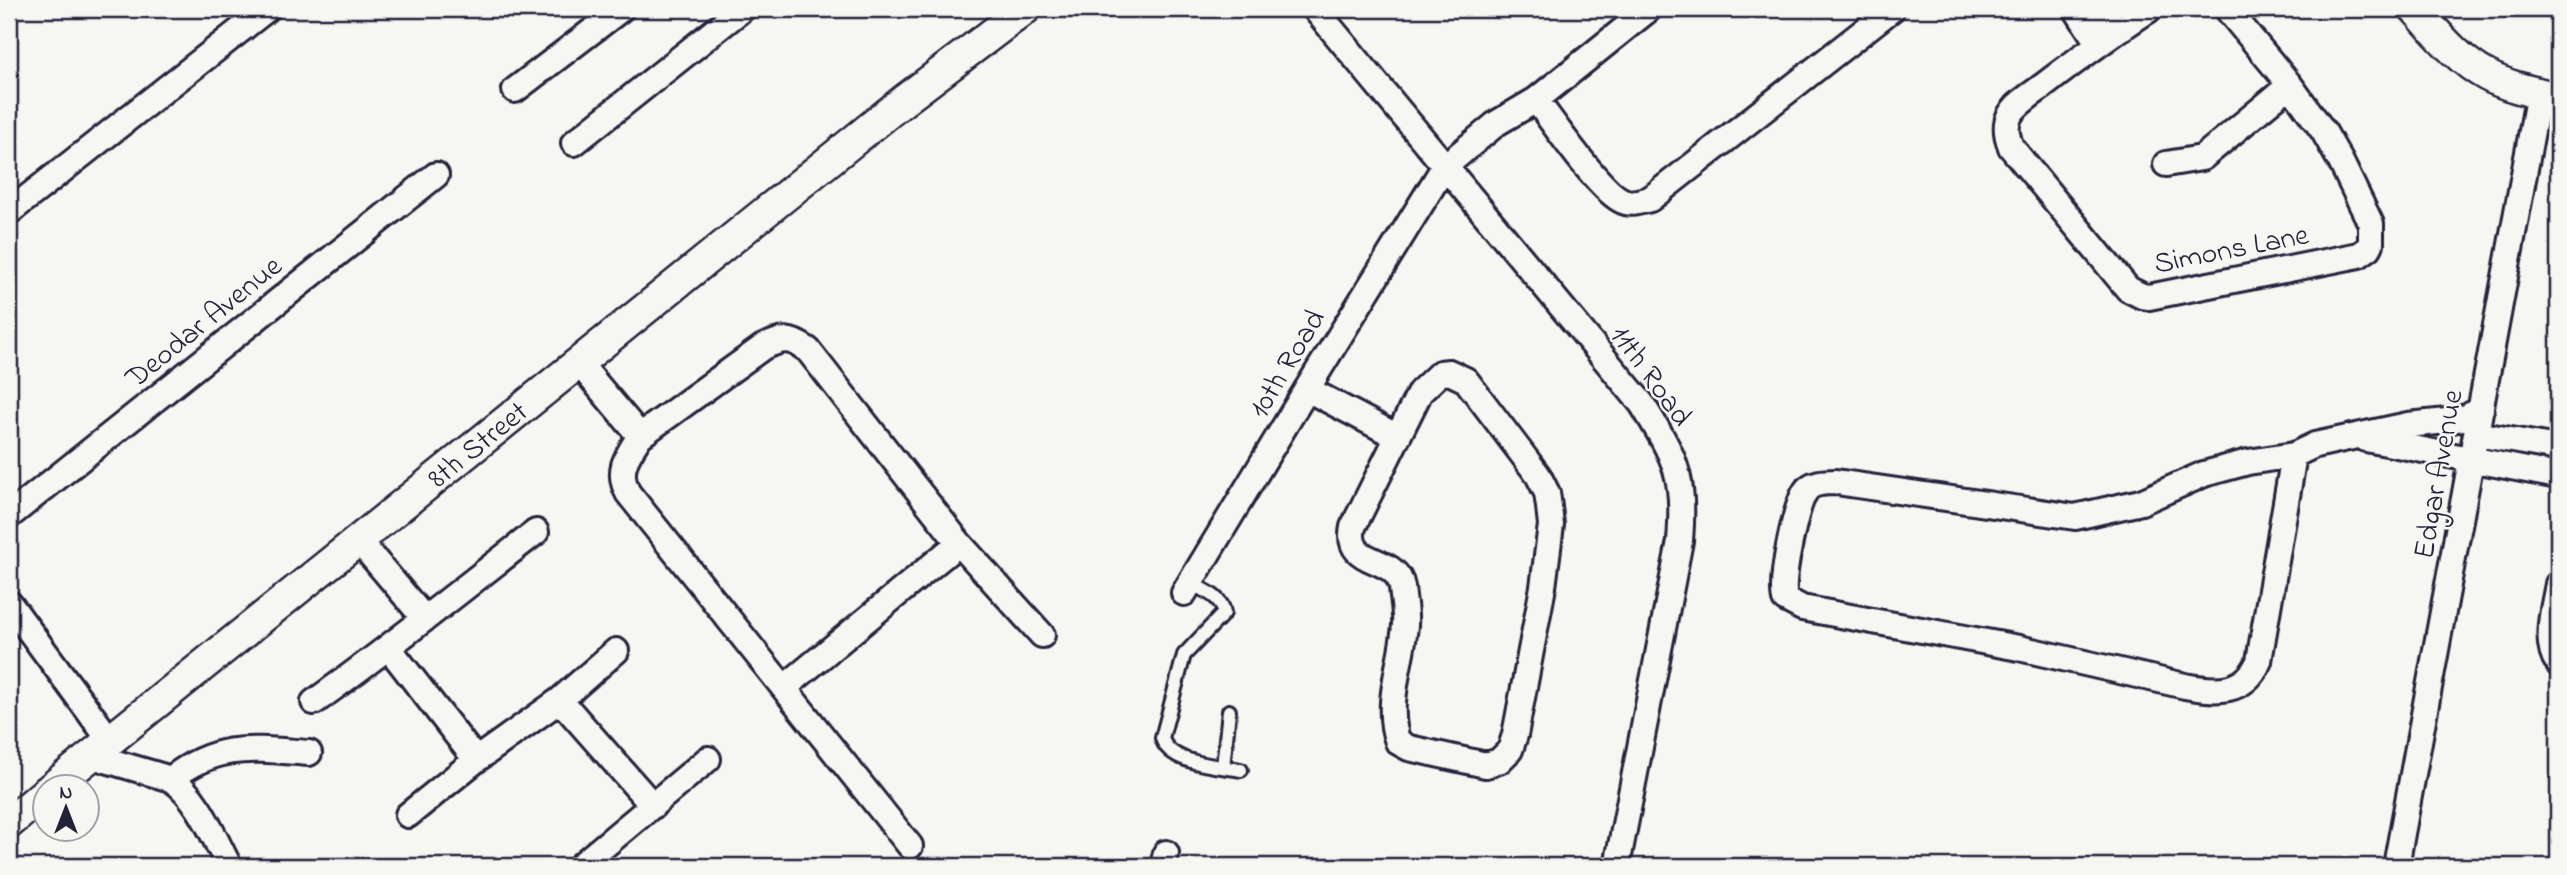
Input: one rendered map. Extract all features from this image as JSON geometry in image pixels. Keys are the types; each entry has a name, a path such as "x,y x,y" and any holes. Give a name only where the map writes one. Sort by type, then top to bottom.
{"street":[{"path":"9,212 267,9"},
{"path":"516,90 621,9"},
{"path":"574,143 742,9"},
{"name":"8th Street","path":"903,101 1002,9"},
{"name":"8th Street","path":"67,774 903,101 1025,9"},
{"name":"11th Road","path":"1315,9 1642,404 1665,441 1677,467 1682,488 1680,541 1617,866"},
{"name":"10th Road","path":"1187,588 1444,167 1497,123 1536,100 1649,9"},
{"path":"1536,100 1594,175 1615,196 1623,202 1650,200 1892,9"},
{"path":"2076,9 2107,37"},
{"path":"2103,9 2107,37"},
{"name":"Simons Lane","path":"2150,9 2107,37 2013,111 2006,127 2011,147 2128,289 2142,296 2155,296 2359,255 2369,248 2372,239 2371,224 2360,199 2324,132 2290,85 2227,9"},
{"path":"2415,9 2450,47 2473,66 2502,82 2549,95"},
{"path":"2166,164 2202,158 2290,85"},
{"name":"Edgar Avenue","path":"2396,866 2481,409 2549,95"},
{"name":"Deodar Avenue","path":"9,516 436,175"},
{"path":"910,846 628,493 622,482 622,470 640,436 763,347 778,341 792,340 808,350 959,543 1042,635"},
{"path":"578,362 640,436"},
{"path":"1449,372 1466,380 1538,475 1547,494 1551,525 1543,587 1515,734 1510,750 1499,761 1486,765 1409,748 1398,742 1393,731 1392,711 1405,623 1401,582 1387,566 1356,551 1351,534 1398,437 1420,392 1440,373 1449,372"},
{"path":"1307,388 1398,437"},
{"path":"2294,455 2259,660 2253,675 2230,687 2204,689 2020,648 1802,608 1785,599 1782,581 1792,536 1805,491 1814,485 1836,482 2075,517 2141,502 2204,474 2248,462 2294,455 2315,445 2408,425 2467,417 2481,409"},
{"path":"2357,437 2474,446 2558,448"},
{"path":"2474,446 2558,476"},
{"path":"314,702 389,648 536,532"},
{"path":"359,541 424,618"},
{"path":"785,687 959,543"},
{"path":"2558,584 2550,634 2553,654 2558,663"},
{"path":"9,603 99,747 182,786 194,801 229,866"},
{"path":"389,648 476,761"},
{"path":"408,815 560,700 616,651"},
{"path":"560,700 653,806"},
{"path":"171,779 205,757 230,751 309,753"},
{"path":"583,865 708,759"},
{"path":"9,824 32,804"}],"lane":[{"path":"1187,588 1215,597 1224,613 1184,655 1162,738 1170,752 1179,758 1241,770"},
{"path":"1223,767 1229,711"}]}
